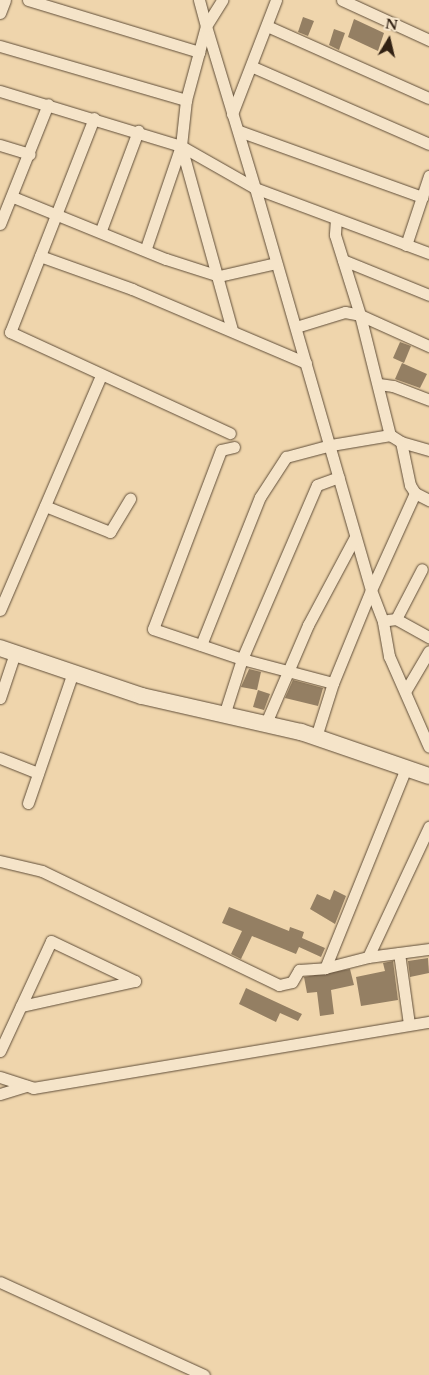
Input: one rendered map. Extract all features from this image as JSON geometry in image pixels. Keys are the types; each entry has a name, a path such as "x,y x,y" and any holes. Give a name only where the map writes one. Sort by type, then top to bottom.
{"street":[{"path":"0,13 5,0"},
{"path":"28,0 199,52"},
{"path":"198,0 232,114 239,131 296,327 339,476 354,539 383,622 389,656 424,727 429,747"},
{"path":"146,248 180,146 186,100 206,26 222,0"},
{"path":"232,114 253,67 276,0"},
{"path":"342,0 429,40"},
{"path":"267,26 429,98"},
{"path":"0,46 186,100"},
{"path":"253,67 429,144"},
{"path":"0,91 138,131 180,146 255,188 406,246 429,252"},
{"path":"0,224 13,197 48,104"},
{"path":"94,118 10,332 230,433"},
{"path":"101,230 138,131"},
{"path":"239,131 422,197"},
{"path":"0,144 30,154"},
{"path":"180,146 219,276 232,330"},
{"path":"406,246 429,176"},
{"path":"13,197 146,248 166,259 219,276 276,263"},
{"path":"336,219 336,235 379,384 390,435"},
{"path":"40,256 232,330 306,363"},
{"path":"343,260 429,294"},
{"path":"296,327 345,312 360,315 429,346"},
{"path":"0,610 101,375"},
{"path":"379,384 393,386 429,400"},
{"path":"201,645 260,497 286,457 330,445 390,435 401,442 429,450"},
{"path":"401,442 401,453 415,492 429,500"},
{"path":"234,447 221,450 153,629 242,659 287,669 332,683"},
{"path":"225,712 242,659 317,485 339,476"},
{"path":"316,737 332,683 415,492"},
{"path":"45,506 110,532 130,499"},
{"path":"266,723 287,669 354,539"},
{"path":"396,619 422,569"},
{"path":"383,622 396,619 429,637"},
{"path":"0,698 8,650 142,696 225,712 266,723 316,737 429,776"},
{"path":"406,690 429,651"},
{"path":"28,803 73,672"},
{"path":"0,758 38,773"},
{"path":"326,968 406,768"},
{"path":"368,957 429,827"},
{"path":"0,861 42,871 279,985 292,982 299,970 326,968 368,957 429,949"},
{"path":"0,1051 51,941 135,981 21,1006"},
{"path":"399,953 409,1024"},
{"path":"0,1076 33,1088 429,1022"},
{"path":"0,1094 27,1086"},
{"path":"0,1282 204,1375"}],"building":[{"path":"303,17 314,21 308,36 298,32"},
{"path":"354,19 384,33 378,51 348,37"},
{"path":"334,29 345,33 339,50 329,45"},
{"path":"400,342 411,346 404,363 393,358"},
{"path":"402,363 427,374 420,388 395,379"},
{"path":"249,669 261,672 257,690 241,687"},
{"path":"293,680 323,688 318,706 285,698"},
{"path":"258,690 270,694 264,710 253,707"},
{"path":"334,890 346,896 335,924 310,909 317,894 330,900"},
{"path":"229,907 289,931 290,927 304,932 302,938 325,948 321,957 299,947 296,954 252,936 241,959 231,954 242,931 222,923"},
{"path":"428,958 429,973 410,977 408,961"},
{"path":"393,961 398,1000 361,1006 356,977 385,971 383,963"},
{"path":"350,969 354,985 331,990 334,1014 320,1016 317,992 307,993 304,977"},
{"path":"246,988 302,1014 298,1021 280,1013 276,1022 239,1004"}]}
